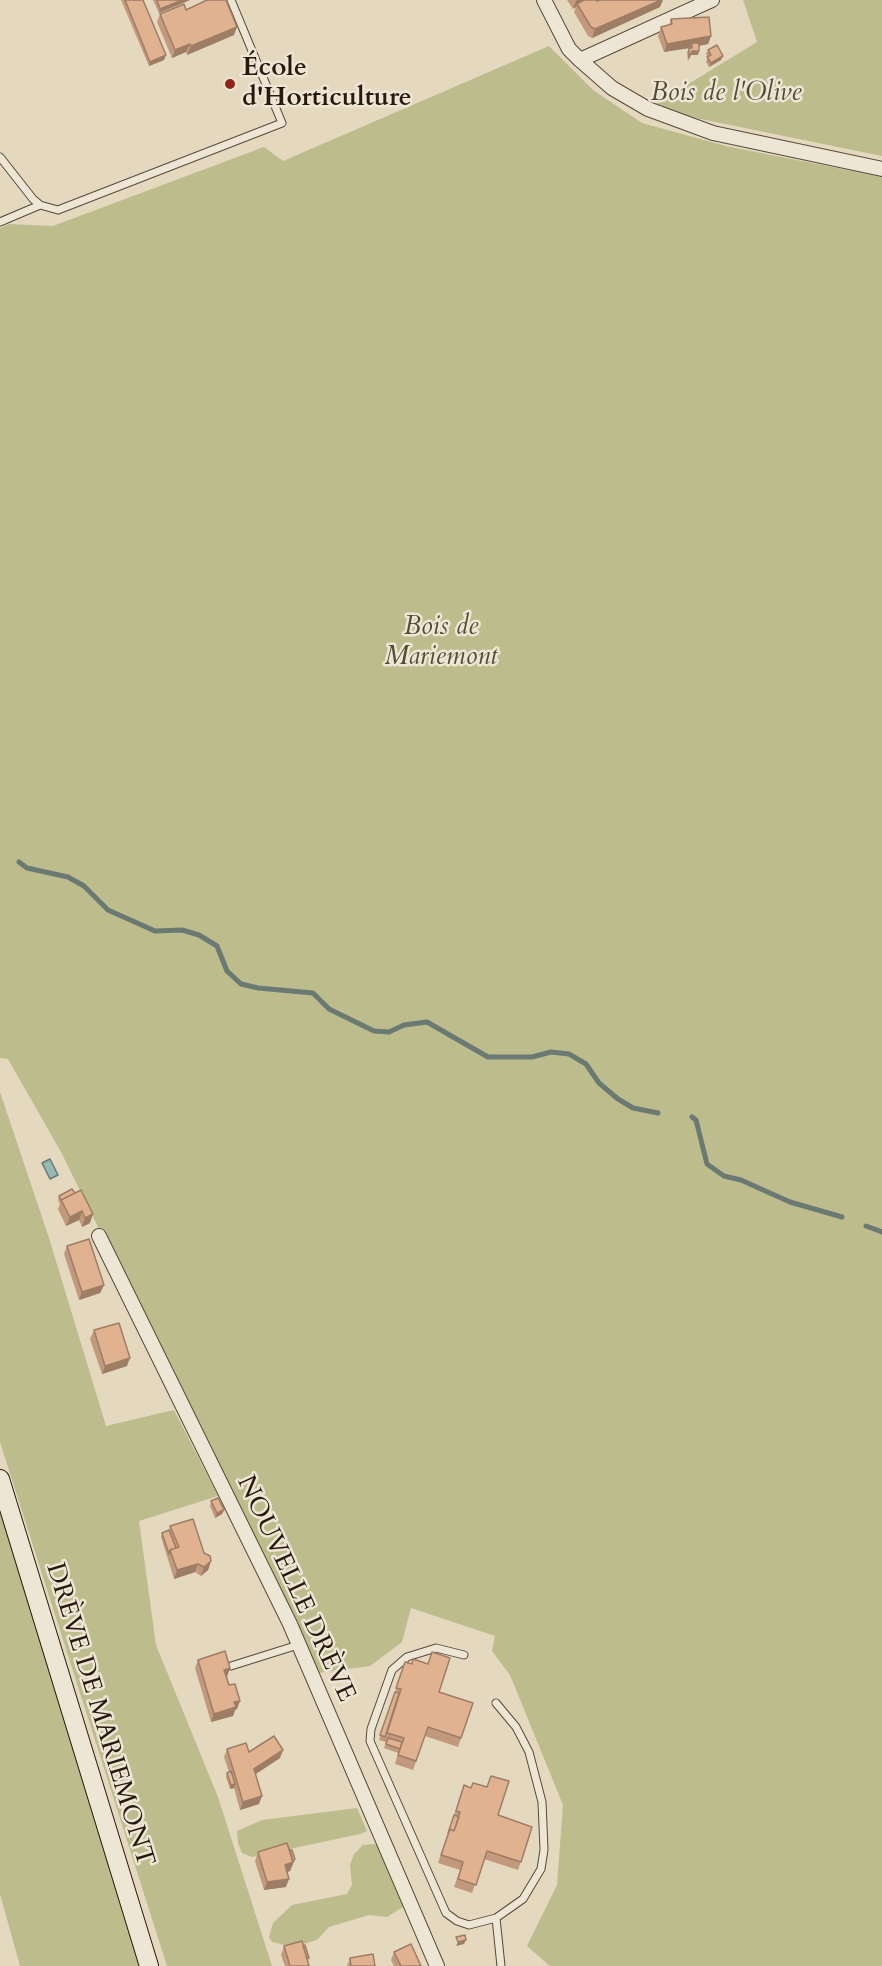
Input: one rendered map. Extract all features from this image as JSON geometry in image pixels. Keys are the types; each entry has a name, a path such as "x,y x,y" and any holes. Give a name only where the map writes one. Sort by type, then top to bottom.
{"street":[{"path":"544,0 569,49 612,88 648,109 712,133 882,169"},
{"path":"580,60 712,0"},
{"name":"NOUVELLE DRÈVE","path":"99,1236 298,1645 436,1966"},
{"name":"DRÈVE DE MARIEMONT","path":"0,1479 149,1966"}],"lane":[{"path":"0,157 40,205 58,210 69,208 282,123 231,0"},
{"path":"0,222 40,205"},
{"path":"231,1666 298,1645"},
{"path":"464,1655 436,1648 407,1657 392,1670 371,1729 370,1741 446,1914 456,1921 469,1925 496,1918 518,1904 534,1884 541,1869 544,1838 542,1802 529,1752 516,1727 496,1703"},
{"path":"496,1918 501,1966"}],"green space":[{"name":"Bois de l'Olive","path":"743,0 882,0 882,156 696,118 654,105 757,42"},
{"name":"Bois de Mariemont","path":"549,46 593,90 642,123 726,146 882,177 882,1966 550,1966 527,1946 557,1885 563,1805 510,1675 492,1651 495,1636 411,1608 402,1642 370,1666 318,1673 61,1152 8,1059 0,1058 0,228 9,224 53,226 264,147 283,161"},
{"path":"0,1092 49,1238 106,1426 174,1410 218,1496 139,1521 156,1645 218,1797 272,1966 167,1966 0,1442"},
{"path":"0,1479 149,1966 20,1966 0,1894"},
{"path":"357,1808 367,1831 360,1834 252,1857 242,1853 238,1843 237,1831 262,1820"},
{"path":"375,1844 383,1850 406,1903 403,1907 387,1917 369,1915 329,1927 317,1940 293,1947 272,1942 269,1937 273,1923 292,1905 347,1894 352,1885 350,1865 354,1854 363,1845"}],"water":[{"path":"50,1159 58,1175 50,1179 42,1163"}],"building":[{"path":"125,0 143,0 166,55 150,62"},
{"path":"157,0 182,0 160,9"},
{"path":"207,0 226,0 237,27 191,46 190,44 175,50 160,14 184,4 186,10"},
{"path":"584,0 661,0 595,29 591,27 577,4"},
{"path":"709,17 711,36 667,44 661,27 672,24 671,19"},
{"path":"692,43 699,43 699,51 692,51 689,58 689,48 692,48"},
{"path":"717,45 723,56 711,63 707,57 711,55 708,50"},
{"path":"72,1189 75,1193 61,1200 59,1196"},
{"path":"81,1190 93,1214 85,1218 82,1211 70,1217 61,1200"},
{"path":"89,1239 104,1285 82,1292 67,1246"},
{"path":"119,1323 130,1358 105,1366 94,1330"},
{"path":"218,1498 224,1510 217,1513 211,1501"},
{"path":"193,1519 204,1553 210,1556 211,1561 204,1567 198,1564 177,1570 170,1550 179,1547 170,1526"},
{"path":"169,1530 176,1548 170,1550 169,1554 162,1533"},
{"path":"225,1651 230,1668 224,1670 229,1685 235,1684 240,1701 234,1702 236,1707 214,1714 198,1660"},
{"path":"432,1652 450,1658 439,1692 473,1703 461,1738 428,1727 416,1761 398,1755 404,1738 387,1733 401,1689 396,1688 405,1662 412,1664 413,1659 428,1664"},
{"path":"395,1692 399,1693 385,1737 380,1735"},
{"path":"274,1736 283,1750 254,1769 262,1796 243,1802 227,1749 246,1743 249,1752"},
{"path":"388,1738 402,1742 400,1749 386,1744"},
{"path":"231,1771 235,1784 231,1785 227,1773"},
{"path":"491,1776 509,1781 498,1815 532,1827 521,1862 487,1851 476,1885 458,1879 463,1862 441,1855 450,1829 454,1831 460,1812 456,1811 464,1785 471,1788 473,1783 487,1787"},
{"path":"454,1815 459,1817 454,1831 450,1829 448,1833"},
{"path":"287,1843 293,1862 285,1865 289,1879 267,1882 258,1852"},
{"path":"290,1850 295,1859 293,1861"},
{"path":"465,1935 466,1940 458,1942 456,1937"},
{"path":"302,1941 309,1966 290,1966 284,1946"},
{"path":"411,1944 421,1966 401,1966 394,1952"},
{"path":"305,1945 309,1958 303,1946"},
{"path":"373,1954 375,1966 351,1966 350,1958"}],"waterway":[{"path":"19,862 27,868 68,877 84,886 108,910 155,931 182,930 199,935 217,946 227,971 241,984 258,988 313,993 329,1009 374,1031 389,1032 404,1025 427,1022 488,1057 532,1057 551,1052 569,1054 586,1064 599,1083 618,1099 633,1108 658,1113"},
{"path":"692,1117 696,1120 707,1164 724,1176 741,1180 790,1202 842,1217"},
{"path":"866,1226 882,1232"}],"place":[{"name":"École d'Horticulture","path":"230,84"}]}
